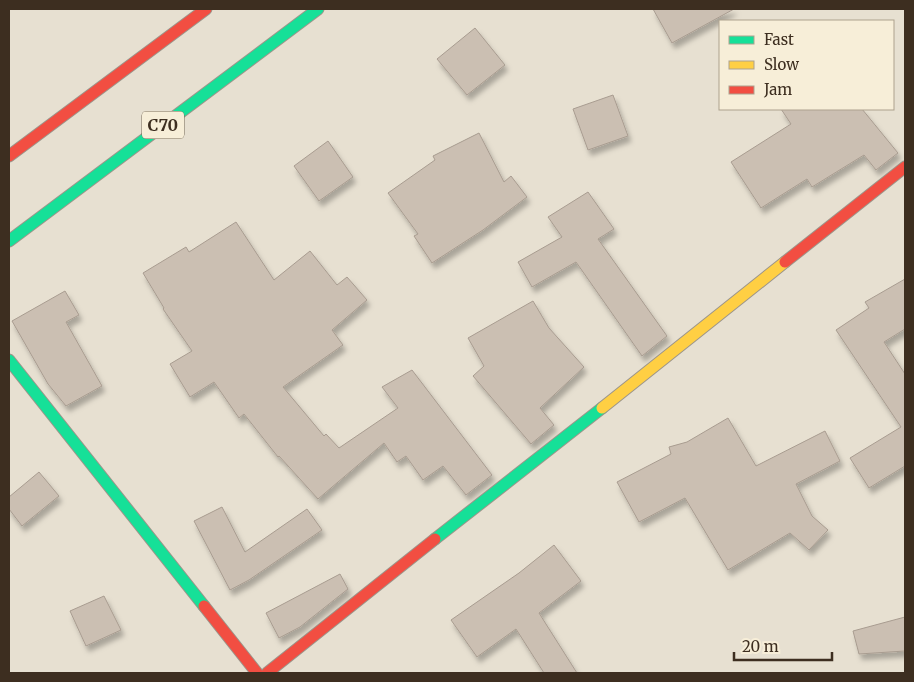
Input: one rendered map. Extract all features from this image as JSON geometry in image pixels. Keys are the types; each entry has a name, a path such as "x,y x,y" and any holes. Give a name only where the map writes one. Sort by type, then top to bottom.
{"main road":[{"path":"9,156 206,9"},
{"name":"C70","path":"9,241 318,9"},
{"path":"267,673 905,168"},
{"path":"9,360 258,673"}],"building":[{"path":"653,9 734,9 672,43"},
{"path":"475,28 505,65 467,95 437,59"},
{"path":"613,95 628,136 588,150 573,109"},
{"path":"782,110 863,110 898,153 876,170 864,155 812,187 807,179 761,208 731,162 791,124"},
{"path":"479,133 504,182 511,176 527,197 483,230 432,263 414,236 418,234 388,193 435,160 433,156"},
{"path":"328,141 353,177 319,201 294,166"},
{"path":"588,192 614,229 598,239 667,336 642,356 576,262 532,287 518,262 562,237 548,217"},
{"path":"236,222 274,280 310,251 337,285 347,277 367,300 332,330 343,345 283,387 324,436 326,434 339,448 398,408 382,387 412,370 492,475 466,495 443,466 423,480 406,456 397,462 384,443 318,499 278,457 244,414 239,418 214,382 190,397 170,364 192,351 163,309 143,273 186,247 189,252"},
{"path":"905,279 905,329 884,342 905,374 905,466 869,488 850,458 901,427 836,330 869,308 865,302"},
{"path":"65,291 79,315 66,322 102,386 66,406 48,384 12,321"},
{"path":"533,301 549,328 584,367 540,408 554,425 531,444 473,376 484,366 468,338"},
{"path":"728,418 756,466 825,431 840,461 796,484 812,516 828,530 809,550 790,533 728,570 685,498 639,522 617,482 671,454 669,447 687,442"},
{"path":"39,472 59,496 22,526 9,509 9,497"},
{"path":"222,507 245,552 307,509 322,530 249,580 230,590 194,521"},
{"path":"554,545 581,581 539,613 577,673 544,673 516,629 477,657 451,620 519,573"},
{"path":"340,574 348,589 300,627 279,638 266,613"},
{"path":"104,596 121,630 86,646 70,611"},
{"path":"905,617 905,651 859,654 853,631"}],"traffic: fast":[{"path":"9,241 318,9"},
{"path":"9,360 204,606"},
{"path":"435,539 602,408"}],"traffic: slow":[{"path":"602,408 785,262"}],"traffic: jam":[{"path":"9,156 206,9"},
{"path":"785,262 905,167"},
{"path":"267,673 435,539"},
{"path":"204,606 257,673"}]}
